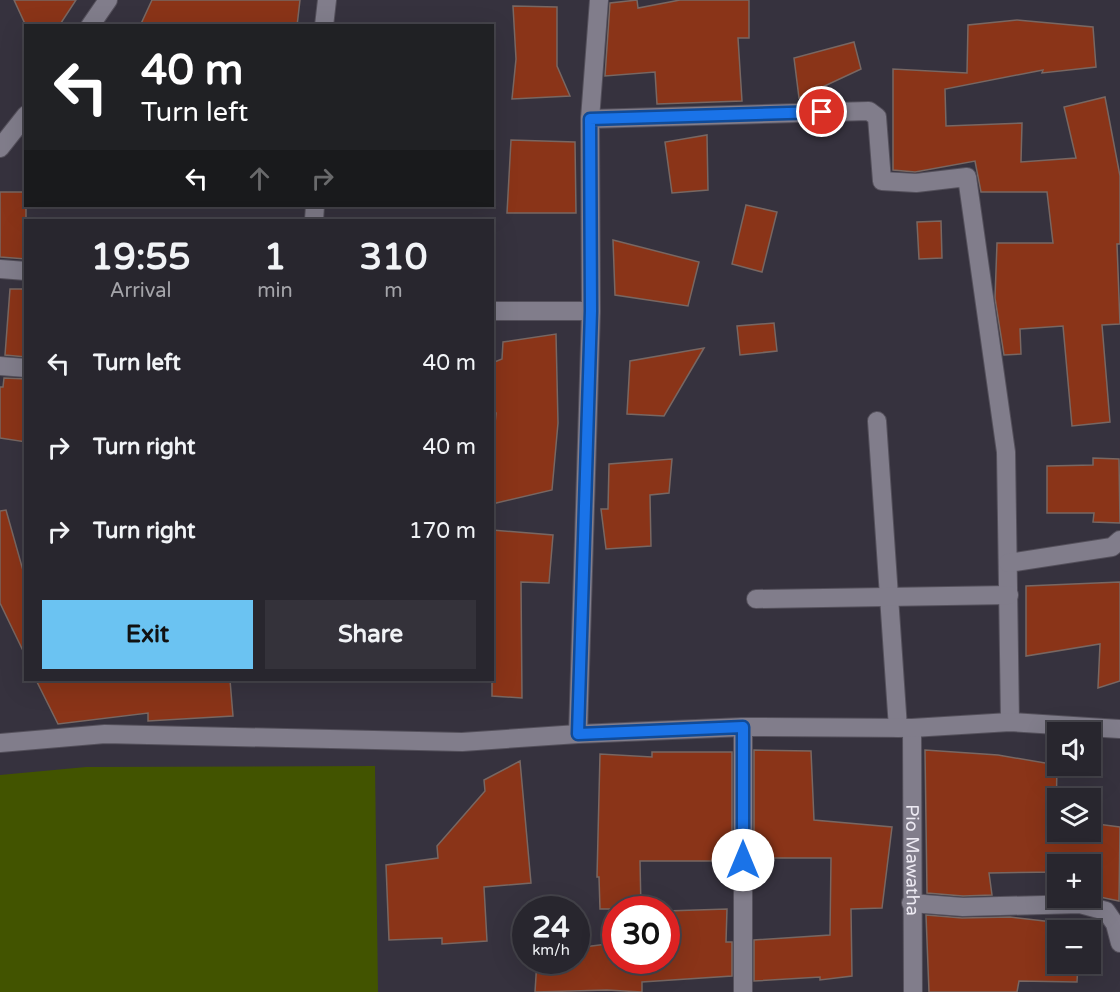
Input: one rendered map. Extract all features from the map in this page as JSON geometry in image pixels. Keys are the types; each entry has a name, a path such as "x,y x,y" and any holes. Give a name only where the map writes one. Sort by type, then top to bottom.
{"street":[{"path":"91,24 108,0"},
{"path":"324,24 327,0"},
{"path":"578,734 591,311 590,119 599,0"},
{"path":"590,119 869,111 877,117 882,181 916,183 967,177 1006,452 1011,722"},
{"path":"0,148 24,118"},
{"path":"0,269 24,271"},
{"path":"494,311 591,311"},
{"path":"0,366 24,368"},
{"name":"Pio Mawatha","path":"877,421 889,597 905,728 913,992"},
{"path":"1008,563 1112,547 1120,540"},
{"path":"756,599 1009,595"},
{"path":"0,742 105,734 462,742 578,734 743,727 905,728 1011,722 1120,729"},
{"path":"743,727 743,992"},
{"path":"911,903 963,907 1080,904 1106,911 1115,924 1120,943"}],"green space":[{"path":"375,766 378,992 0,992 0,775 86,767"}],"building":[{"path":"14,0 76,0 60,24 25,24"},
{"path":"152,0 300,0 297,24 141,24"},
{"path":"637,0 638,8 680,0 749,0 749,38 738,38 742,101 657,104 655,72 605,76 610,3"},
{"path":"513,6 557,7 557,66 570,96 512,99 516,59"},
{"path":"1017,20 1093,27 1096,67 1042,73 1043,70 945,89 946,126 1022,123 1021,162 1076,158 1064,107 1105,97 1120,176 1120,244 1117,244 1120,324 1102,325 1110,422 1072,426 1063,326 1020,329 1021,354 1004,355 995,298 997,243 1053,243 1047,192 981,192 975,161 915,172 893,170 893,69 967,73 968,25"},
{"path":"854,42 861,69 799,98 794,58"},
{"path":"707,135 708,190 672,193 665,142"},
{"path":"511,140 575,142 576,213 507,213"},
{"path":"0,192 24,192 26,219 24,219 24,259 0,257"},
{"path":"746,205 777,212 762,272 732,264"},
{"path":"941,221 942,258 919,259 917,222"},
{"path":"613,240 699,262 688,306 615,295"},
{"path":"10,289 24,289 24,357 5,355"},
{"path":"774,323 777,351 740,355 737,326"},
{"path":"556,334 558,423 552,490 494,504 496,413 494,412 494,362 502,359 503,342"},
{"path":"704,348 664,416 627,414 630,361"},
{"path":"4,378 24,379 24,442 0,438 0,387 3,387"},
{"path":"1093,458 1119,459 1120,523 1093,522 1094,513 1047,513 1047,466 1093,465"},
{"path":"672,459 669,493 650,495 651,546 606,549 601,509 608,509 609,464"},
{"path":"6,510 24,574 24,653 0,603 0,511"},
{"path":"494,530 553,535 549,583 521,582 522,698 492,696 492,681 494,681"},
{"path":"1120,582 1120,681 1098,688 1100,644 1026,656 1026,586"},
{"path":"36,681 230,681 233,716 148,721 148,713 58,724"},
{"path":"754,750 811,751 814,820 892,827 882,908 851,909 852,976 820,980 820,977 754,981 754,940 830,935 831,858 754,858"},
{"path":"925,750 998,755 1047,763 1047,776 1057,776 1057,788 1047,788 1047,842 1101,842 1101,824 1120,827 1119,901 1101,897 1101,854 1047,854 1047,872 989,873 992,895 963,896 927,893"},
{"path":"652,752 732,752 732,858 721,858 721,861 640,861 641,896 602,896 602,909 600,909 599,877 597,877 600,754 652,757"},
{"path":"520,761 531,883 484,887 487,941 442,944 442,938 389,940 386,865 438,858 437,846 485,791 484,780"},
{"path":"727,909 726,942 732,942 732,976 642,982 642,992 607,990 535,992 536,974 590,974 590,946 602,945 602,974 680,974 680,911"},
{"path":"926,915 962,918 1010,917 1047,921 1047,974 1077,974 1077,982 1019,981 1017,992 929,992"}],"route":[{"path":"743,860 743,727 578,734 591,311 590,119 822,112"}]}
